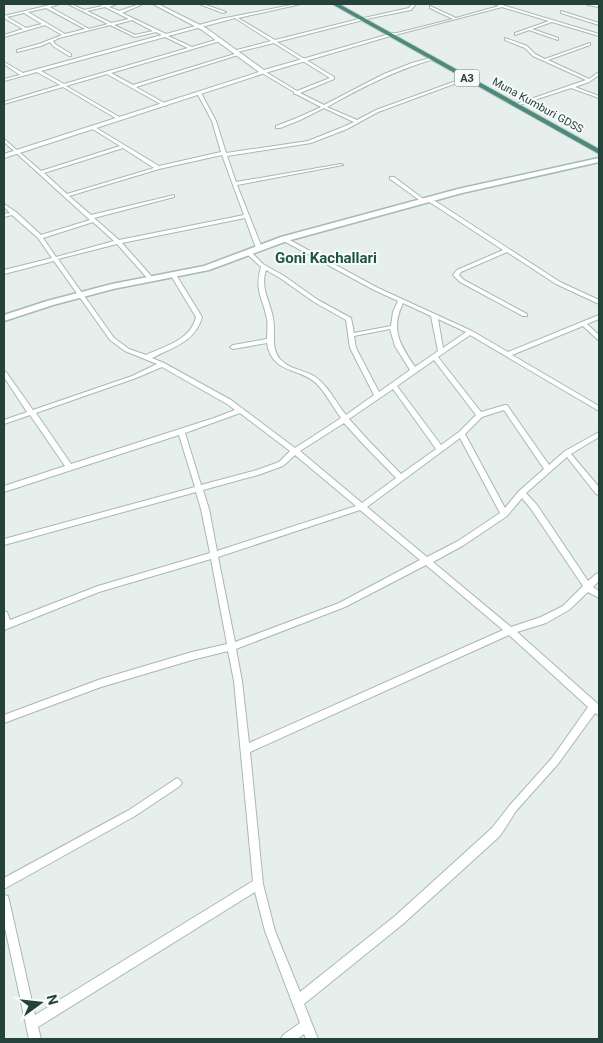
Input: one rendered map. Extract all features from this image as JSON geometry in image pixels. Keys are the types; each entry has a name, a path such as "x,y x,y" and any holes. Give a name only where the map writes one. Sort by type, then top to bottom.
{"highway":[{"name":"Muna Kumburi GDSS","path":"335,4 599,148"},
{"name":"Muna Kumburi GDSS","path":"340,4 364,19"},
{"name":"Muna Kumburi GDSS","path":"393,35 599,152"}],"main road":[{"path":"4,318 80,295 206,268 284,239 427,200 599,160"}],"street":[{"path":"4,17 56,4"},
{"path":"69,4 135,36 156,31"},
{"path":"100,4 191,48"},
{"path":"84,11 116,4"},
{"path":"118,12 142,4"},
{"path":"155,4 199,26 295,93 358,122"},
{"path":"201,4 224,12"},
{"path":"4,80 221,20 300,4"},
{"path":"132,87 274,42 410,9 414,4"},
{"path":"496,4 599,35"},
{"path":"4,156 264,72 393,35 512,4"},
{"path":"588,4 599,6"},
{"path":"221,20 227,5"},
{"path":"30,6 35,9"},
{"path":"46,6 90,30"},
{"path":"431,7 456,18"},
{"path":"25,12 66,36"},
{"path":"562,12 599,24"},
{"path":"516,34 572,15"},
{"path":"4,17 25,29"},
{"path":"235,17 334,78 295,93"},
{"path":"18,51 66,36 134,20"},
{"path":"4,36 45,24"},
{"path":"575,28 599,24"},
{"path":"528,29 557,38"},
{"path":"506,39 526,47 534,55 589,80"},
{"path":"4,103 64,87 219,40"},
{"path":"51,41 70,55"},
{"path":"545,60 589,44"},
{"path":"278,127 323,107 379,77 412,63 433,58"},
{"path":"4,63 23,75"},
{"path":"38,71 120,119"},
{"path":"108,73 165,105"},
{"path":"520,104 572,87 589,80 599,73"},
{"path":"66,195 158,168 224,154 309,142 358,122 377,111 468,78"},
{"path":"572,87 599,97"},
{"path":"199,93 214,121 234,184 260,248"},
{"path":"92,127 158,168"},
{"path":"4,140 118,242 150,279"},
{"path":"40,174 123,146"},
{"path":"234,184 341,165"},
{"path":"392,178 566,288 599,302"},
{"path":"40,237 92,218 172,196"},
{"path":"4,205 40,237 112,339 127,350 162,364 241,410 295,451 597,709 555,761 513,808 496,832 398,920 298,1001"},
{"path":"4,216 14,213"},
{"path":"4,272 118,242 246,216"},
{"path":"284,239 401,301 470,332 599,409"},
{"path":"505,250 459,271 456,275 462,281 525,316"},
{"path":"249,253 264,266 316,302 349,319 353,348 378,396"},
{"path":"264,266 260,278 260,287 270,318 268,341 276,360 284,366 305,372 317,381 345,419 401,478"},
{"path":"146,358 180,341 192,332 198,324 199,317 173,274"},
{"path":"401,301 394,314 394,340 414,371"},
{"path":"434,316 441,352"},
{"path":"508,354 599,317"},
{"path":"583,324 599,338"},
{"path":"352,335 393,327"},
{"path":"4,542 281,464 295,451 345,419 470,332"},
{"path":"233,347 268,341"},
{"path":"434,356 480,415"},
{"path":"4,422 134,377 162,364"},
{"path":"4,373 70,468"},
{"path":"393,385 440,449"},
{"path":"4,614 5,626 98,589 213,555 361,507 461,434 480,415 505,407 548,470"},
{"path":"4,489 241,410"},
{"path":"180,431 205,509 238,681 258,884 270,931 312,1039"},
{"path":"461,434 504,514"},
{"path":"4,719 101,683 192,656 231,647 342,604 461,543 504,514 522,494 567,453 599,434"},
{"path":"567,453 599,492"},
{"path":"522,494 534,507 588,587 599,595"},
{"path":"245,749 508,632 542,620 566,608 599,576"},
{"path":"4,884 132,813 177,783"},
{"path":"32,1024 258,884"},
{"path":"4,900 35,1039"},
{"path":"287,1039 307,1025"}],"district":[{"name":"Goni Kachallari","path":"326,258"}]}
